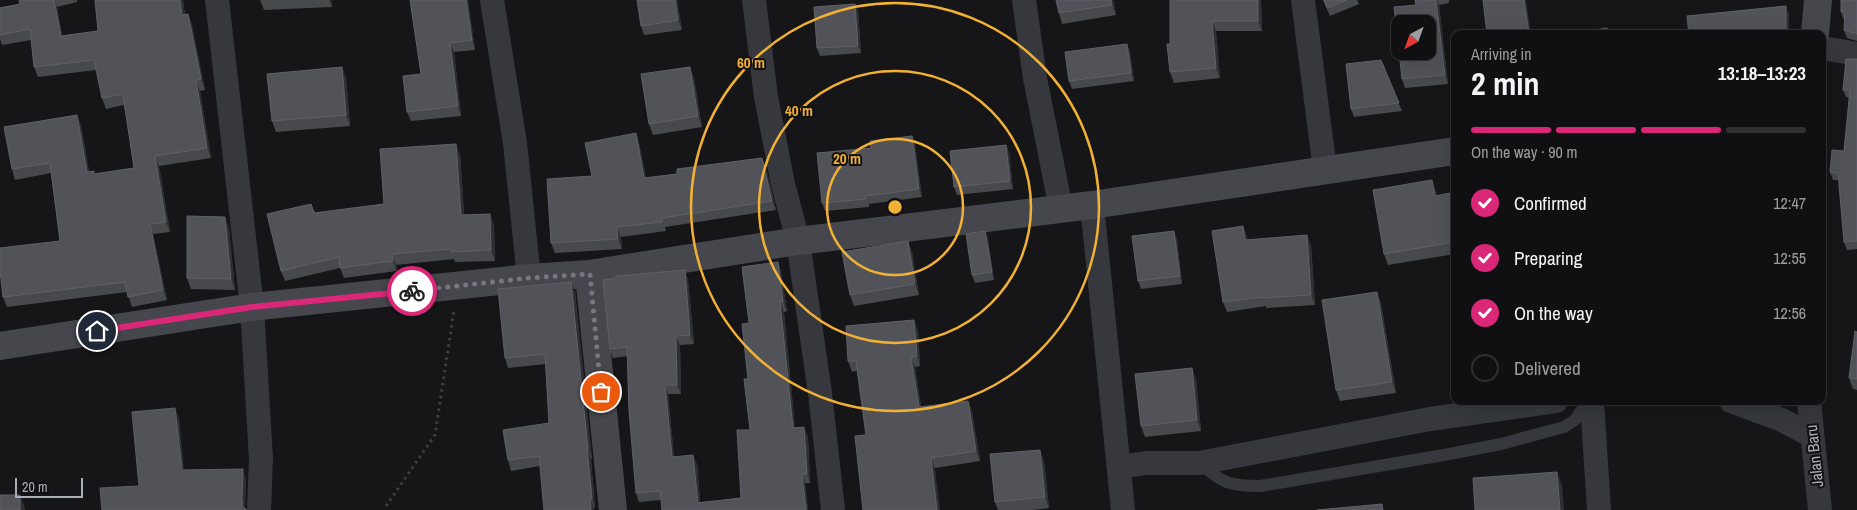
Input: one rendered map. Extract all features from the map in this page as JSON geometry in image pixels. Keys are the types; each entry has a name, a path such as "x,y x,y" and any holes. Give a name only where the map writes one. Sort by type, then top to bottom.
{"street":[{"path":"217,0 252,307 261,459 259,510"},
{"path":"492,0 515,144 529,278"},
{"path":"754,0 766,96 783,184 798,241 820,393 833,510"},
{"path":"1024,0 1035,78 1061,209"},
{"path":"1303,0 1325,170"},
{"path":"1815,30 1818,0"},
{"path":"1826,49 1857,54"},
{"path":"0,346 252,307 529,278 590,274 798,241 1092,205 1451,152"},
{"path":"1092,205 1122,510"},
{"path":"590,274 613,510"},
{"path":"1119,467 1146,463 1199,463 1430,419 1528,405"},
{"path":"1592,405 1599,510"},
{"path":"1742,405 1782,420 1812,436"},
{"name":"Jalan Baru","path":"1809,405 1820,510"}],"lane":[{"path":"1199,463 1220,481 1242,486 1260,486 1444,455 1555,430 1568,425 1585,405"}],"path":[{"path":"386,506 435,435 457,287"}],"building":[{"path":"19,0 54,0 61,36 98,31 95,0 180,0 182,15 188,14 201,79 196,80 207,148 155,156 166,222 150,224 163,290 128,297 125,282 3,297 0,248 60,241 50,163 12,169 4,127 77,115 87,172 94,171 94,174 134,168 123,94 102,98 94,60 34,67 30,29 0,35 0,8 20,4"},
{"path":"410,0 466,0 472,40 450,43 458,106 407,112 403,76 421,74"},
{"path":"637,0 675,0 678,20 641,26"},
{"path":"1056,0 1111,0 1112,5 1059,13"},
{"path":"1170,0 1258,0 1258,21 1212,21 1216,68 1170,72 1167,44 1170,44"},
{"path":"1324,0 1347,0 1327,8"},
{"path":"1415,0 1436,0 1445,75 1402,79 1400,60 1436,60 1436,15 1395,15 1394,7 1416,5"},
{"path":"1483,0 1524,0 1528,30 1487,30"},
{"path":"1841,0 1857,0 1857,34 1844,30 1845,12 1841,12"},
{"path":"855,4 858,46 817,48 814,7"},
{"path":"1786,6 1786,30 1689,30 1687,16"},
{"path":"1127,44 1131,73 1069,81 1065,52"},
{"path":"1846,59 1857,59 1857,241 1844,242 1838,173 1830,172 1832,150 1844,151 1850,90 1843,90"},
{"path":"1381,60 1399,103 1351,109 1346,64"},
{"path":"342,67 346,115 272,121 267,74"},
{"path":"690,67 698,116 649,124 641,74"},
{"path":"636,133 644,178 677,174 677,169 762,158 772,201 662,218 662,222 617,227 618,239 551,243 547,179 592,176 585,143"},
{"path":"912,136 919,189 866,196 866,199 822,203 817,153 871,148 870,141"},
{"path":"456,144 461,215 490,214 491,250 451,252 451,249 392,254 393,261 340,268 339,257 281,271 267,214 311,204 314,213 384,204 380,149"},
{"path":"1006,145 1010,181 954,187 950,151"},
{"path":"1432,180 1435,196 1451,193 1451,243 1384,254 1373,190"},
{"path":"187,216 225,217 231,279 187,278"},
{"path":"1243,226 1245,240 1307,235 1311,295 1263,297 1223,302 1212,231"},
{"path":"985,231 992,272 972,275 966,234"},
{"path":"1174,231 1180,276 1138,281 1132,236"},
{"path":"908,241 915,284 850,295 842,252"},
{"path":"778,262 783,302 780,302 793,428 804,427 807,474 802,474 806,510 662,510 660,491 636,493 629,411 627,347 610,349 603,280 616,278 616,276 685,270 690,335 676,336 677,385 665,385 672,457 693,455 698,503 741,498 737,430 750,430 744,379 748,379 742,324 749,323 742,267"},
{"path":"571,282 588,449 592,498 590,498 591,510 544,510 539,456 508,460 503,430 549,423 545,354 505,358 498,289"},
{"path":"1377,292 1392,382 1336,390 1322,300"},
{"path":"914,320 917,356 911,357 919,407 968,401 976,451 931,458 937,510 863,510 855,436 866,435 856,361 848,361 846,326"},
{"path":"1855,331 1857,332 1857,379 1849,378"},
{"path":"1192,368 1197,420 1141,426 1135,374"},
{"path":"175,408 182,470 243,469 242,499 243,507 247,510 102,510 100,488 139,486 132,412"},
{"path":"1040,450 1045,497 995,502 990,454"},
{"path":"1557,472 1560,510 1475,510 1473,478"},
{"path":"0,495 20,495 20,510 0,510"},
{"path":"1382,504 1383,510 1317,510"}],"way so far":[{"path":"412,291 529,278 590,274 601,392"}],"route":[{"path":"97,331 252,307 412,291"}]}
